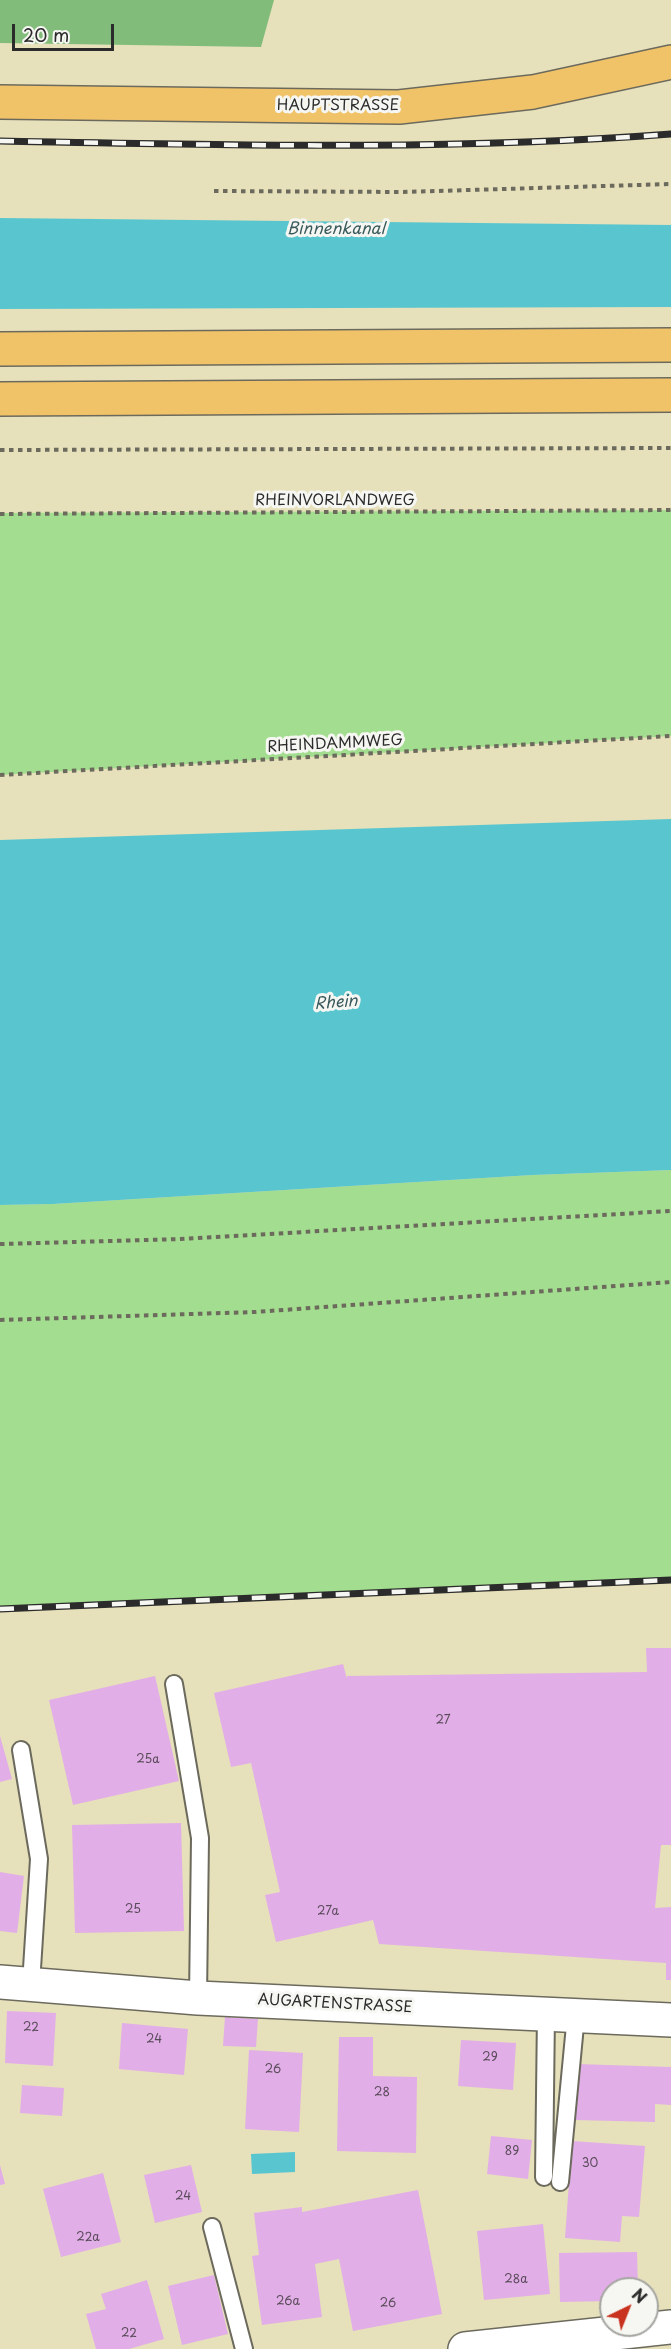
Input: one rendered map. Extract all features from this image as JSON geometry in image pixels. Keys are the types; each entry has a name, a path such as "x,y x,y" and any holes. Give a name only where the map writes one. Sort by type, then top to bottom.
{"main road":[{"name":"HAUPTSTRASSE","path":"0,102 399,107 532,92 671,62"},
{"path":"0,349 671,345"},
{"path":"0,399 671,395"}],"street":[{"name":"AUGARTENSTRASSE","path":"15,1983 198,1998 671,2020"},
{"path":"465,2349 604,2342 671,2327"}],"lane":[{"path":"174,1684 200,1838 198,1998"},
{"path":"15,1983 39,1859 21,1750"},
{"path":"561,2014 552,2180 561,2014"},
{"path":"212,2228 244,2349"}],"path":[{"path":"214,191 403,192 671,183"},
{"path":"0,450 671,448"},
{"name":"RHEINVORLANDWEG","path":"0,514 671,510"},
{"name":"RHEINDAMMWEG","path":"0,775 671,736"},
{"path":"0,1244 181,1239 671,1211"},
{"path":"0,1320 255,1312 671,1282"}],"green space":[{"path":"0,0 274,0 261,47 0,43"},
{"path":"671,510 671,736 0,775 0,513"},
{"path":"671,1170 671,1579 0,1609 0,1205 53,1204 533,1175"}],"water":[{"name":"Binnenkanal","path":"0,218 671,225 671,307 0,309"},
{"name":"Rhein","path":"671,819 671,1170 533,1175 53,1204 0,1205 0,840"},
{"path":"295,2152 295,2172 252,2174 251,2154"}],"building":[{"path":"646,1648 671,1648 671,1845 661,1845 655,1908 671,1907 671,1980 666,1980 666,1963 379,1944 373,1920 276,1942 265,1895 280,1892 251,1763 231,1767 214,1693 343,1664 347,1679 347,1676 647,1672"},
{"path":"155,1676 179,1781 73,1805 49,1700"},
{"path":"0,1736 12,1779 0,1782"},
{"path":"181,1823 184,1931 75,1933 72,1825"},
{"path":"0,1872 24,1876 17,1933 0,1931"},
{"path":"7,2011 56,2013 53,2066 5,2063"},
{"path":"225,2017 258,2019 256,2047 223,2046"},
{"path":"122,2023 188,2029 184,2075 119,2069"},
{"path":"339,2037 373,2037 373,2076 417,2077 416,2153 337,2151"},
{"path":"461,2040 516,2043 513,2090 458,2086"},
{"path":"249,2050 303,2053 299,2132 245,2129"},
{"path":"576,2064 671,2067 671,2105 655,2104 655,2122 575,2120"},
{"path":"22,2085 64,2088 62,2116 20,2113"},
{"path":"491,2136 532,2140 528,2179 487,2174"},
{"path":"572,2141 645,2146 639,2217 622,2216 620,2242 565,2238"},
{"path":"0,2165 5,2184 0,2185"},
{"path":"191,2165 202,2212 155,2223 144,2175"},
{"path":"103,2173 121,2242 61,2257 43,2189"},
{"path":"418,2190 442,2314 353,2331 339,2259 315,2264 322,2317 262,2325 252,2256 259,2255 254,2213 302,2207 302,2212"},
{"path":"543,2224 550,2294 484,2300 477,2231"},
{"path":"637,2252 638,2277 599,2277 599,2301 560,2302 559,2253"},
{"path":"214,2275 228,2334 182,2345 168,2286"},
{"path":"147,2280 164,2339 129,2349 96,2349 86,2314 106,2309 101,2294"}],"railway":[{"path":"0,141 420,145 671,134"},
{"path":"0,1609 671,1580"}]}
